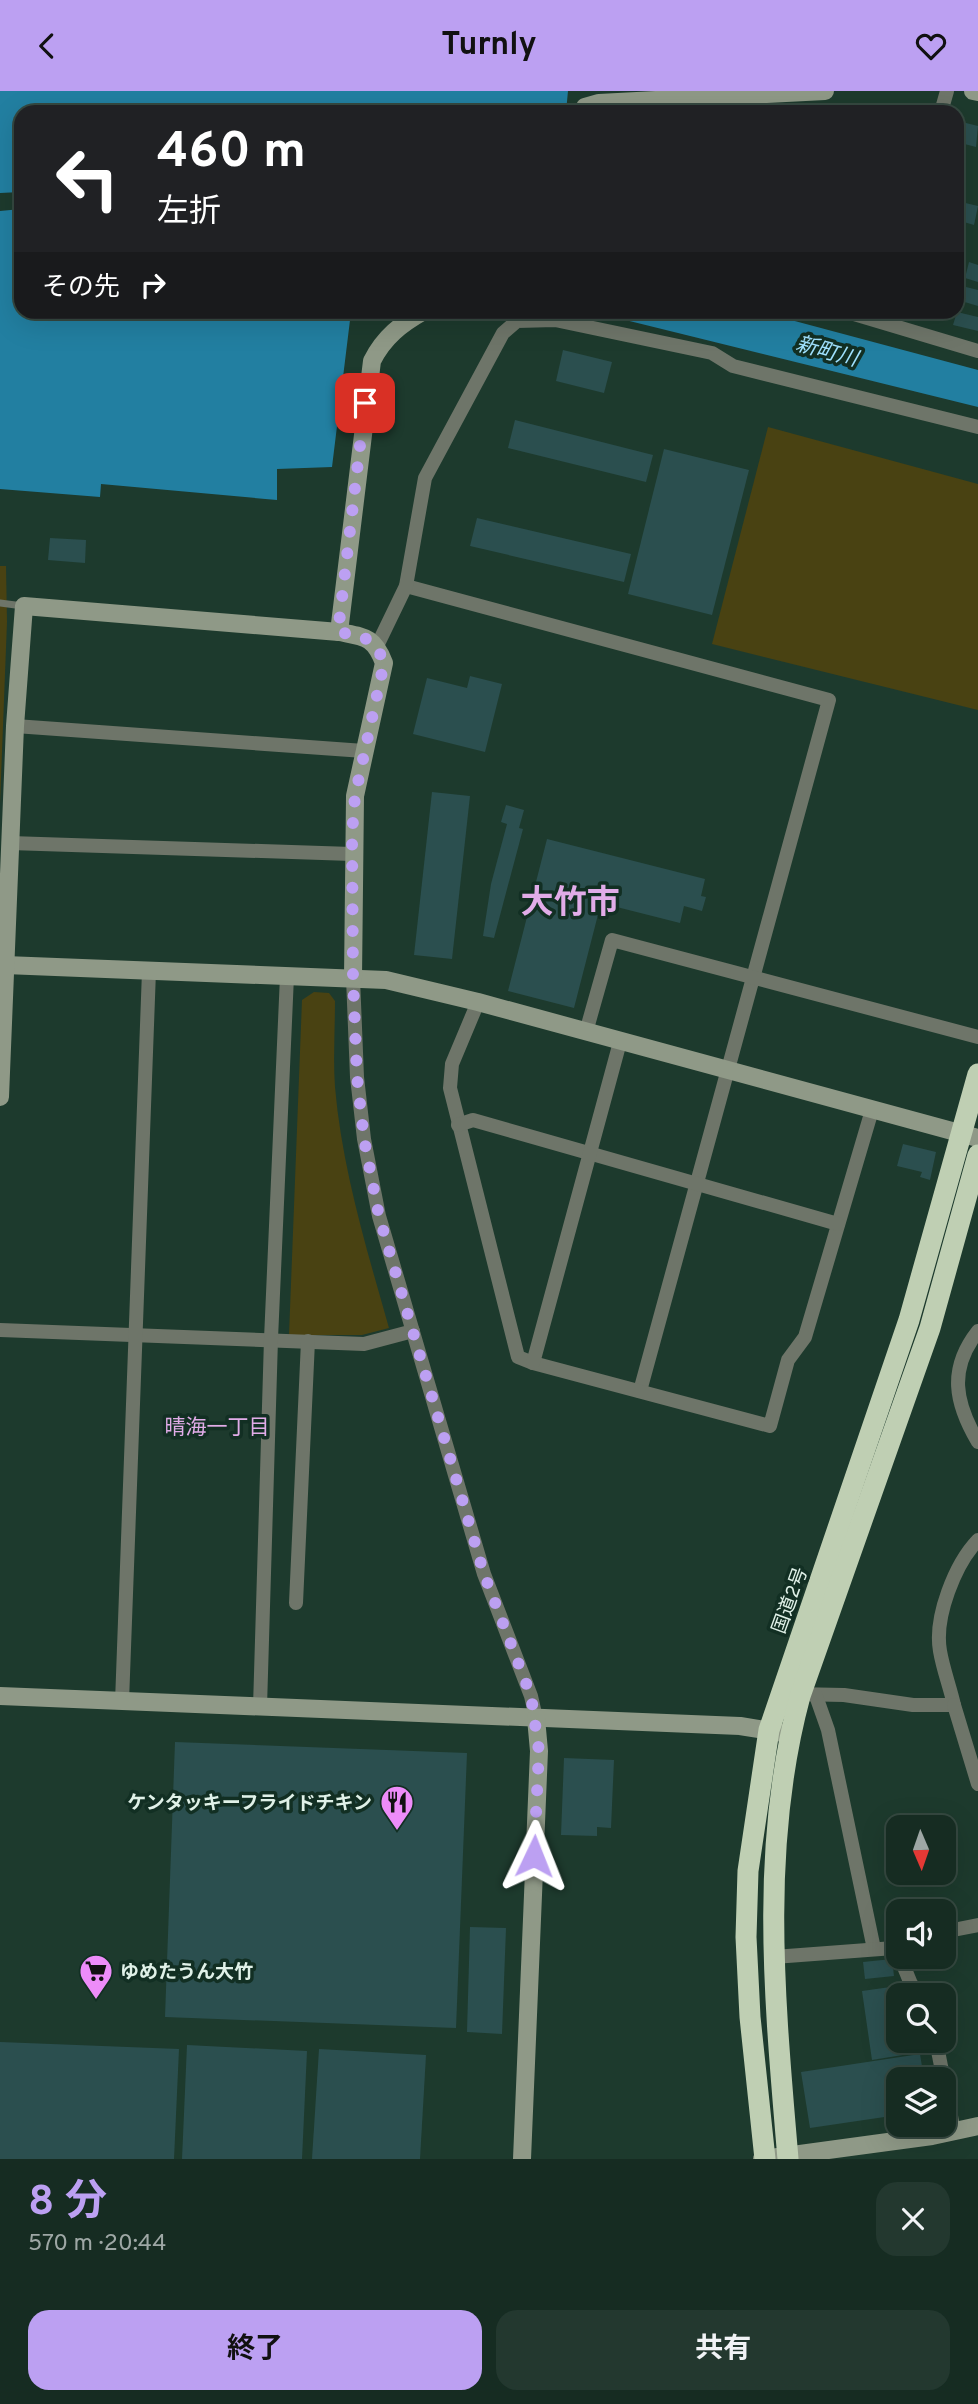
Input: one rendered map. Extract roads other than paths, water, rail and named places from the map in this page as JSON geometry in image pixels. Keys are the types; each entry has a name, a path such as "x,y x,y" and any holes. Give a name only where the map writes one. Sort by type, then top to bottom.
{"highway":[{"name":"国道2号","path":"799,1693 909,1320 970,1136 978,1074"},
{"name":"国道2号","path":"764,2159 750,2017 746,1937 748,1871 779,1732 799,1693 930,1328 978,1155"},
{"name":"国道2号","path":"779,1732 772,1885 774,1957 788,2158"}],"street":[{"path":"645,105 825,91"},
{"path":"338,632 368,381 380,345 400,324 409,319"},
{"path":"896,319 978,351"},
{"path":"377,646 406,586 425,478 503,333 517,321 555,320 712,353 733,366 978,427"},
{"path":"406,586 829,701 640,1391"},
{"path":"0,1097 15,726 23,606 338,632 366,638 377,646 384,663 355,796 352,854 357,1077 364,1139 379,1216 484,1574 531,1696 536,1718 539,1751 522,2159"},
{"path":"15,726 364,751"},
{"path":"10,843 352,854"},
{"path":"586,1032 612,940 978,1037"},
{"path":"5,965 386,980 478,1002 970,1136"},
{"path":"122,1702 149,971"},
{"path":"260,1707 271,1339 287,975"},
{"path":"478,1002 452,1064 450,1088 518,1357 533,1363 770,1426 788,1360 804,1337 872,1110"},
{"path":"533,1363 620,1042"},
{"path":"458,1125 473,1120 838,1224"},
{"path":"0,1330 271,1339 364,1345 413,1331"},
{"path":"978,1331 958,1369 958,1389 965,1422 978,1442"},
{"path":"296,1603 308,1341"},
{"path":"978,1540 956,1569 939,1631 940,1651 978,1784"},
{"path":"799,1693 844,1695 886,1703 954,1705"},
{"path":"799,1693 828,1730 873,1949"},
{"path":"0,1696 740,1726 779,1732"},
{"path":"956,1929 978,1925"},
{"path":"774,1957 886,1950"},
{"path":"956,2131 978,2126"},
{"path":"764,2159 788,2158 917,2137"}],"lane":[{"path":"0,603 23,606"}],"water":[{"path":"0,91 568,91 567,105 14,105 14,319 350,319 332,467 277,469 277,500 101,484 100,497 0,489"},
{"name":"新町川","path":"621,319 787,319 978,370 978,407"}],"place":[{"name":"ケンタッキーフライドチキン","path":"397,1832"},
{"name":"ゆめたうん大竹","path":"96,2001"}],"district":[{"name":"大竹市","path":"570,901"},
{"name":"晴海一丁目","path":"217,1427"}]}
